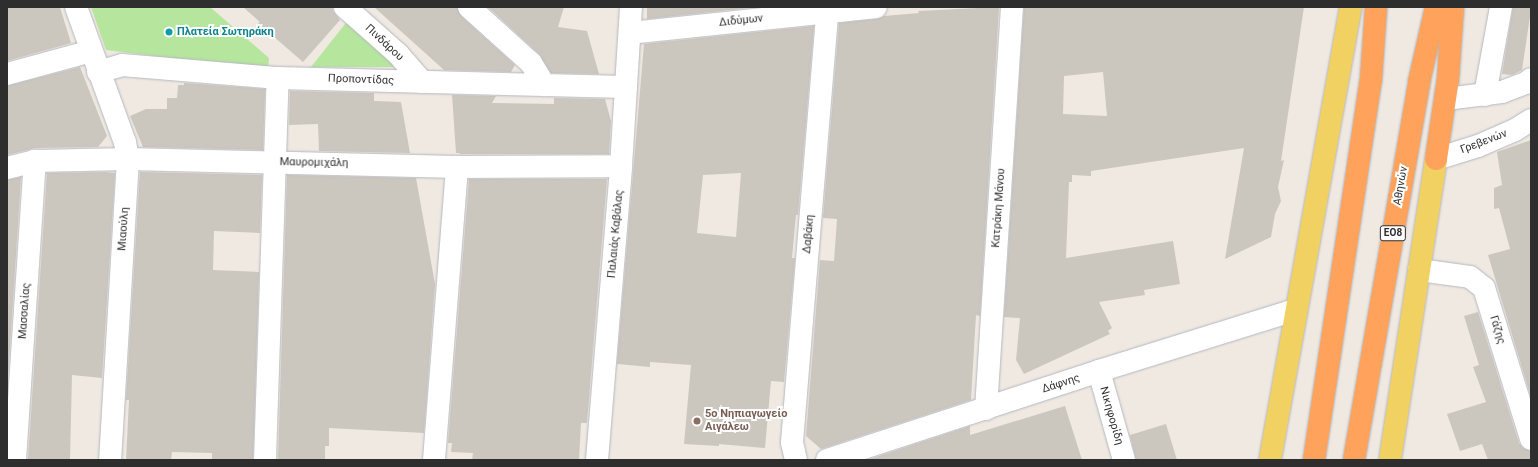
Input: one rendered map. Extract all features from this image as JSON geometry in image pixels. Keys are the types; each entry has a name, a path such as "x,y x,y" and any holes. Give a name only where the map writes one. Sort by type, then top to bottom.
{"highway":[{"path":"1314,460 1371,79 1376,7"},
{"name":"Αθηνών","path":"1354,460 1419,82 1436,7"},
{"path":"1436,159 1446,99 1453,7"}],"main road":[{"path":"1270,460 1350,7"},
{"path":"1390,460 1436,159"}],"street":[{"name":"Μιαούλη","path":"76,7 98,72 125,142 128,159 110,460"},
{"name":"Πινδάρου","path":"345,7 398,54 422,82"},
{"path":"469,7 531,63 544,84"},
{"name":"Παλαιάς Καβάλας","path":"597,460 621,166 631,7"},
{"name":"Διδύμων","path":"630,33 828,9 876,7"},
{"name":"Κατράκη Μάνου","path":"986,409 1012,7"},
{"path":"1485,95 1501,7"},
{"name":"Δαβάκη","path":"796,460 792,442 828,9"},
{"path":"7,74 91,51"},
{"name":"Προποντίδας","path":"98,72 122,65 278,78 626,87"},
{"path":"265,460 278,78"},
{"path":"1446,99 1502,92 1526,83 1531,79"},
{"name":"Γρεβενών","path":"1436,159 1478,146 1515,130 1531,120"},
{"name":"Μαυρομιχάλη","path":"7,168 35,161 128,159 457,167 621,166"},
{"name":"Μασσαλίας","path":"15,460 35,161"},
{"path":"434,460 457,167"},
{"name":"Γάζης","path":"1419,270 1470,277 1484,288 1531,438"},
{"name":"Δάφνης","path":"827,460 1099,371 1296,310"},
{"name":"Νικηφορίδη","path":"1099,371 1124,460"}],"green space":[{"name":"Πλατεία Σωτηράκη","path":"91,7 210,7 269,58 268,70 106,50"},
{"path":"349,19 401,67 311,67"}],"building":[{"path":"7,7 60,7 71,43 7,61"},
{"path":"243,7 333,7 333,11 340,20 303,62 258,23 260,22"},
{"path":"374,7 457,7 461,16 515,65 511,72 444,70"},
{"path":"488,7 564,7 558,27 587,31 599,74 551,73 539,54"},
{"path":"647,7 757,7 647,19"},
{"path":"999,7 980,316 976,315 971,400 821,449 806,436 820,260 834,261 837,219 823,218 839,23 877,19 884,16 919,13 918,11"},
{"path":"1024,7 1304,7 1281,161 1284,160 1278,187 1281,201 1275,214 1271,237 1225,259 1244,148 1091,171 1091,176 1072,175 1072,182 1069,182 1066,258 1173,241 1180,284 1144,290 1145,295 1099,302 1112,328 1108,331 1110,334 1024,374 1016,360 1020,318 1004,317","holes":["1103,72 1107,116 1063,114 1064,76"]},
{"path":"1513,7 1531,7 1531,10 1522,70 1512,75 1502,74"},
{"path":"814,26 798,215 796,215 792,258 795,258 784,382 771,381 765,448 719,444 719,446 684,444 691,365 650,362 650,367 617,364 644,44","holes":["741,173 736,237 697,233 703,175"]},
{"path":"80,67 107,136 98,147 35,148 7,155 7,86"},
{"path":"184,83 265,89 263,150 143,147 130,116 146,109 167,109 167,98 177,98 178,85 184,85"},
{"path":"290,91 374,93 374,101 401,102 410,153 319,151 318,124 289,125"},
{"path":"452,95 496,96 492,103 554,104 554,98 605,99 611,121 609,154 456,153"},
{"path":"1531,140 1531,397 1488,255 1510,249 1499,208 1494,209 1494,188 1502,185 1497,152"},
{"path":"140,172 262,175 260,233 214,231 213,270 259,272 253,460 212,460 212,453 172,452 171,460 126,460 129,400 126,400"},
{"path":"47,173 115,173 102,378 72,375 70,460 28,460"},
{"path":"287,175 416,178 435,284 424,433 329,428 329,446 325,446 325,460 278,460"},
{"path":"21,177 7,392 7,180"},
{"path":"469,179 607,179 587,423 581,423 579,460 472,460 473,453 451,452 452,443 448,443"},
{"path":"1478,312 1519,443 1523,448 1531,451 1531,460 1488,460 1482,444 1460,451 1447,414 1486,402 1473,367 1479,365 1464,316"},
{"path":"1065,406 1082,460 867,460 970,426 970,435"},
{"path":"1166,424 1177,460 1136,460 1130,435"}],"place":[{"name":"Πλατεία Σωτηράκη","path":"169,32"},
{"name":"5ο Νηπιαγωγείο Αιγάλεω","path":"697,421"}]}
